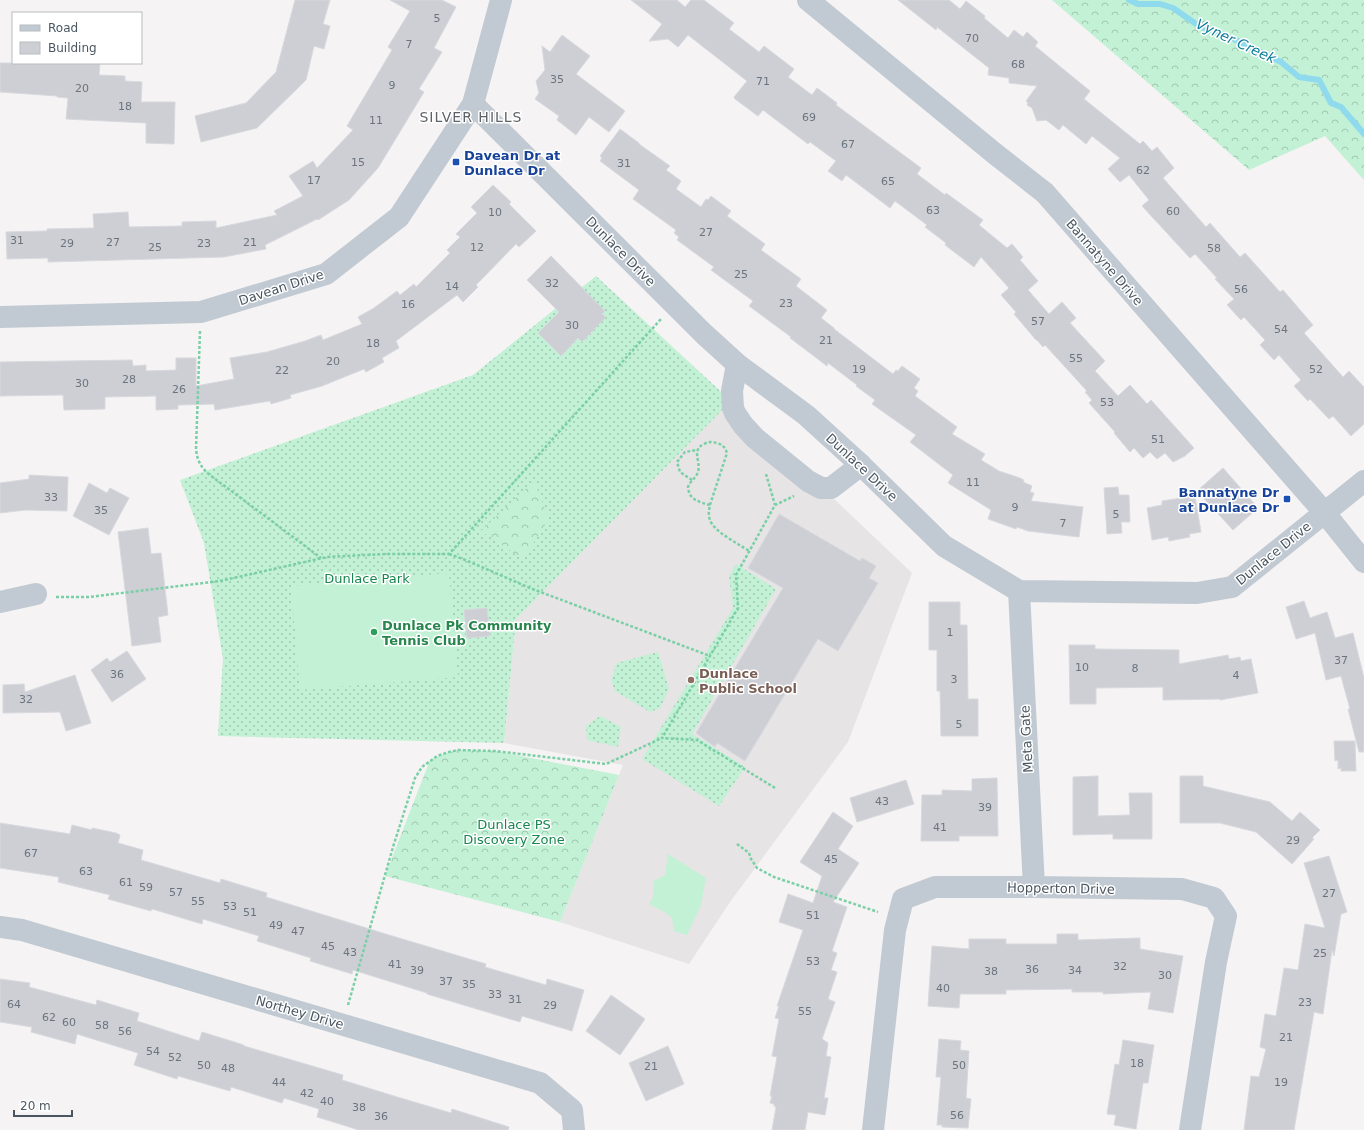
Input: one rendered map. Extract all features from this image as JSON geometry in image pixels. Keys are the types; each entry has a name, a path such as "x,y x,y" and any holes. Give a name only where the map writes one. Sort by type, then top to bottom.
{"street":[{"name":"Davean Drive","path":"0,317 201,312 326,274 399,217 473,104 501,0"},
{"name":"Bannatyne Drive","path":"808,0 1045,193 1324,512 1364,562"},
{"name":"Dunlace Drive","path":"473,104 704,334 737,364 806,415 861,465 944,546 1019,591 1197,593 1232,586 1364,481"},
{"path":"737,364 732,400 734,414 755,438 817,487 828,489 834,487 861,465"},
{"name":"Meta Gate","path":"1019,591 1034,887"},
{"path":"0,602 36,594"},
{"name":"Hopperton Drive","path":"873,1130 894,930 903,899 935,887 1034,887 1182,889 1214,898 1226,916 1216,962 1190,1130"},
{"name":"Northey Drive","path":"0,927 22,930 540,1083 572,1110 574,1130"}],"path":[{"path":"449,554 674,304"},
{"path":"201,312 196,440 198,460 201,466 210,475 321,558"},
{"path":"692,480 680,472 677,462 685,452 698,449 705,444 714,442 726,449 725,460 708,510 710,520 715,528 749,551"},
{"path":"698,449 696,456 698,470 688,487 691,497 698,502 710,505"},
{"path":"662,738 738,608 736,575 775,504 817,487"},
{"path":"36,594 62,597 83,597 205,583 321,558 386,554 449,554 463,558 538,591 710,656"},
{"path":"343,1025 393,847 414,781 417,772 430,760 446,753 461,750 495,751 606,764 662,738 697,740 775,788"},
{"path":"737,844 749,853 757,868 774,877 898,918"}],"shaded area":[{"name":"Dunlace Public School","path":"731,401 912,573 848,742 730,902 689,964 560,922 623,765 504,743 516,619"}],"green space":[{"path":"1052,0 1364,0 1364,180 1325,136 1249,170"},
{"name":"Dunlace Park","path":"596,276 731,401 516,619 504,743 218,736 223,659 204,543 180,480 473,375"},
{"path":"534,481 549,519 523,559 481,531"},
{"path":"736,564 776,589 692,734 745,767 719,806 642,759 733,608 729,576"},
{"name":"Dunlace Pk Community Tennis Club","path":"449,573 458,677 300,690 291,586"},
{"path":"658,652 669,689 660,708 650,712 615,691 611,680 617,663"},
{"path":"600,716 621,727 618,747 587,740 586,726"},
{"name":"Dunlace PS Discovery Zone","path":"458,750 495,751 619,775 560,922 385,876 430,760 446,753"},
{"path":"668,854 706,878 701,905 687,935 674,931 672,918 649,904 653,897 654,881 665,875"}],"building":[{"path":"295,0 330,0 323,24 330,26 324,49 314,46 306,80 257,128 201,142 195,116 246,103 276,72"},
{"path":"390,0 442,0 456,7 434,48 442,52 419,89 424,92 378,168 349,200 318,220 317,219 265,245 266,249 224,257 48,262 48,258 7,259 6,232 94,228 93,214 128,212 129,227 182,226 182,222 216,221 216,228 277,215 274,211 303,196 289,176 313,161 317,168 353,130 347,126 392,50 388,47 410,11"},
{"path":"631,0 677,0 685,7 691,0 704,0 734,23 729,29 759,52 764,46 794,69 788,77 812,95 817,88 837,103 836,105 921,168 917,174 945,195 946,193 983,220 979,225 1007,248 1012,244 1023,257 1020,260 1038,281 1028,290 1049,314 1062,302 1076,318 1070,323 1105,361 1095,371 1118,396 1130,385 1147,404 1151,400 1194,448 1185,456 1173,462 1165,453 1157,459 1150,452 1143,458 1134,448 1130,452 1114,433 1115,432 1089,403 1092,400 1085,392 1087,391 1045,345 1043,347 1036,340 1014,314 1016,312 1001,295 1009,288 981,257 974,267 945,245 946,243 925,227 927,225 895,201 890,208 846,175 842,181 828,171 836,161 810,142 808,144 763,110 758,116 735,99 734,97 747,81 688,35 678,47 668,39 649,41 662,24"},
{"path":"898,0 949,0 960,9 966,1 985,16 984,18 1008,38 1014,30 1023,37 1027,32 1038,42 1035,46 1090,91 1084,99 1140,144 1143,141 1152,151 1157,147 1174,168 1163,178 1206,227 1210,223 1240,257 1245,253 1280,292 1283,290 1313,325 1304,333 1343,377 1349,371 1364,387 1364,424 1351,436 1333,416 1329,419 1310,399 1308,401 1294,386 1301,380 1279,355 1274,360 1260,345 1265,340 1244,317 1241,320 1227,305 1234,299 1215,279 1217,278 1195,254 1190,258 1142,206 1149,200 1129,175 1120,182 1108,169 1120,158 1092,136 1086,144 1063,125 1059,130 1046,120 1037,121 1032,108 1027,105 1028,103 1026,101 1037,86 1009,83 1009,78 988,75 989,68 937,27 936,30"},
{"path":"562,35 590,56 576,74 625,111 609,132 589,117 576,135 557,120 559,116 535,99 539,93 536,81 545,70 542,46 550,52"},
{"path":"0,63 100,64 99,75 125,76 125,81 142,82 141,102 175,102 174,144 146,143 146,123 66,119 68,98 0,92"},
{"path":"620,129 670,166 666,170 681,181 676,189 701,207 706,199 708,200 711,196 731,211 727,216 765,244 761,250 801,279 796,286 827,310 821,318 834,329 893,374 902,366 920,379 914,388 918,391 915,396 957,427 952,434 985,454 981,460 999,471 1024,480 1023,482 1032,486 1030,492 1034,493 1031,501 1083,507 1079,537 1028,531 1017,527 1016,529 988,519 991,510 948,483 953,475 910,442 916,435 872,404 875,400 856,386 857,385 828,363 827,366 749,306 753,301 711,270 714,267 677,240 679,237 674,233 676,230 633,199 639,190 600,161 602,158 600,156"},
{"path":"493,185 511,202 509,204 536,231 519,247 516,244 476,285 478,287 463,302 457,295 396,341 399,348 382,358 384,362 366,372 364,369 322,386 290,395 291,398 271,404 270,401 215,410 214,404 178,405 178,409 156,410 156,396 105,397 105,409 64,410 63,395 0,396 0,362 132,360 133,366 146,365 146,371 176,370 176,358 196,358 196,386 234,379 230,358 267,352 321,335 323,340 362,324 358,317 374,308 397,291 400,295 414,284 416,287 450,253 447,250 460,237 456,234 477,213 471,207"},
{"path":"551,256 605,311 602,314 606,317 582,342 578,338 561,356 538,333 559,312 527,280"},
{"path":"1223,468 1258,508 1233,530 1197,491"},
{"path":"29,475 68,477 67,511 26,510 0,513 0,483 29,479"},
{"path":"89,483 107,493 110,488 129,498 109,535 73,516"},
{"path":"1118,487 1119,495 1129,495 1130,522 1121,522 1122,533 1107,534 1104,488"},
{"path":"1195,496 1201,532 1189,534 1190,537 1169,541 1168,537 1152,540 1147,508 1162,505 1162,501"},
{"path":"779,514 860,561 862,558 876,566 869,578 878,583 838,651 818,639 745,761 717,743 715,747 696,733 783,588 748,568"},
{"path":"148,528 151,554 161,553 168,615 158,617 161,642 132,646 118,532"},
{"path":"1304,601 1310,618 1327,612 1335,638 1353,633 1364,678 1364,752 1359,752 1341,676 1326,680 1315,633 1296,639 1286,607"},
{"path":"929,602 960,602 960,625 967,625 968,699 978,699 978,736 941,736 940,691 937,691 937,650 929,650"},
{"path":"487,608 490,636 467,638 464,610"},
{"path":"1069,645 1095,645 1095,649 1179,650 1179,664 1228,655 1229,659 1240,657 1241,661 1251,659 1258,693 1220,700 1163,700 1163,687 1096,688 1096,704 1070,704"},
{"path":"127,651 146,679 112,702 91,670 107,658 110,662"},
{"path":"75,675 91,723 66,731 60,712 3,713 3,685 24,684 25,692"},
{"path":"1334,741 1355,741 1356,771 1341,771 1341,768 1338,769 1338,760 1335,761"},
{"path":"1098,776 1098,816 1130,815 1129,793 1152,793 1152,839 1113,839 1113,834 1073,835 1073,777"},
{"path":"1180,776 1203,776 1203,786 1270,802 1292,821 1300,812 1320,830 1292,864 1256,832 1220,823 1180,823"},
{"path":"997,778 998,836 959,836 959,841 921,841 922,795 942,795 942,790 972,791 972,779"},
{"path":"906,780 914,804 857,822 850,798"},
{"path":"833,812 853,826 838,849 859,863 833,902 847,907 832,951 837,953 831,970 837,972 828,999 835,1002 822,1039 828,1043 826,1056 831,1057 824,1098 828,1098 825,1115 808,1112 805,1130 772,1130 776,1107 774,1104 770,1103 772,1096 770,1096 777,1057 772,1056 779,1019 775,1018 779,1006 777,1006 803,930 779,922 788,894 813,903 822,876 800,862"},
{"path":"0,823 70,834 72,825 92,830 92,828 116,833 120,835 118,843 143,850 141,860 220,883 221,879 267,893 266,897 486,964 485,967 546,985 547,979 584,990 572,1031 522,1016 520,1022 353,970 352,974 310,961 311,958 257,941 259,936 203,919 202,924 152,909 151,911 108,899 110,895 58,882 59,877 0,868"},
{"path":"1329,856 1347,912 1341,914 1334,956 1332,950 1323,1014 1314,1012 1294,1130 1244,1130 1251,1076 1259,1077 1266,1049 1260,1047 1265,1014 1276,1016 1284,968 1298,970 1305,924 1325,928 1304,863"},
{"path":"1057,934 1078,934 1078,940 1140,938 1140,949 1183,956 1173,1013 1148,1009 1151,992 1103,994 1103,992 1072,992 1072,989 1006,990 1006,994 960,994 959,1008 928,1006 932,946 969,949 969,939 1006,939 1006,944 1057,944"},
{"path":"0,979 30,983 29,987 96,1005 97,1000 139,1013 137,1021 199,1041 202,1032 343,1075 342,1080 451,1113 452,1109 509,1127 508,1130 359,1130 317,1117 319,1109 284,1098 282,1103 231,1087 230,1091 178,1076 177,1079 134,1065 138,1053 77,1034 75,1044 31,1032 32,1027 0,1022"},
{"path":"611,995 645,1019 620,1055 586,1031"},
{"path":"939,1039 961,1041 960,1050 969,1051 966,1098 971,1099 968,1128 942,1127 942,1125 937,1125 941,1077 936,1077"},
{"path":"1123,1040 1154,1045 1148,1083 1143,1083 1136,1129 1114,1125 1116,1115 1107,1114 1115,1064 1119,1065"},
{"path":"668,1046 684,1084 646,1101 629,1063"}],"waterway":[{"name":"Vyner Creek","path":"1129,0 1138,4 1160,4 1173,8 1199,26 1234,39 1281,62 1299,77 1319,80 1331,103 1341,107 1364,134"}],"place":[{"name":"Davean Dr at Dunlace Dr","path":"456,162"},
{"name":"Bannatyne Dr at Dunlace Dr","path":"1287,499"},
{"name":"Dunlace Pk Community Tennis Club","path":"374,632"},
{"name":"Dunlace Public School","path":"691,680"}],"district":[{"name":"SILVER HILLS","path":"471,117"}]}
